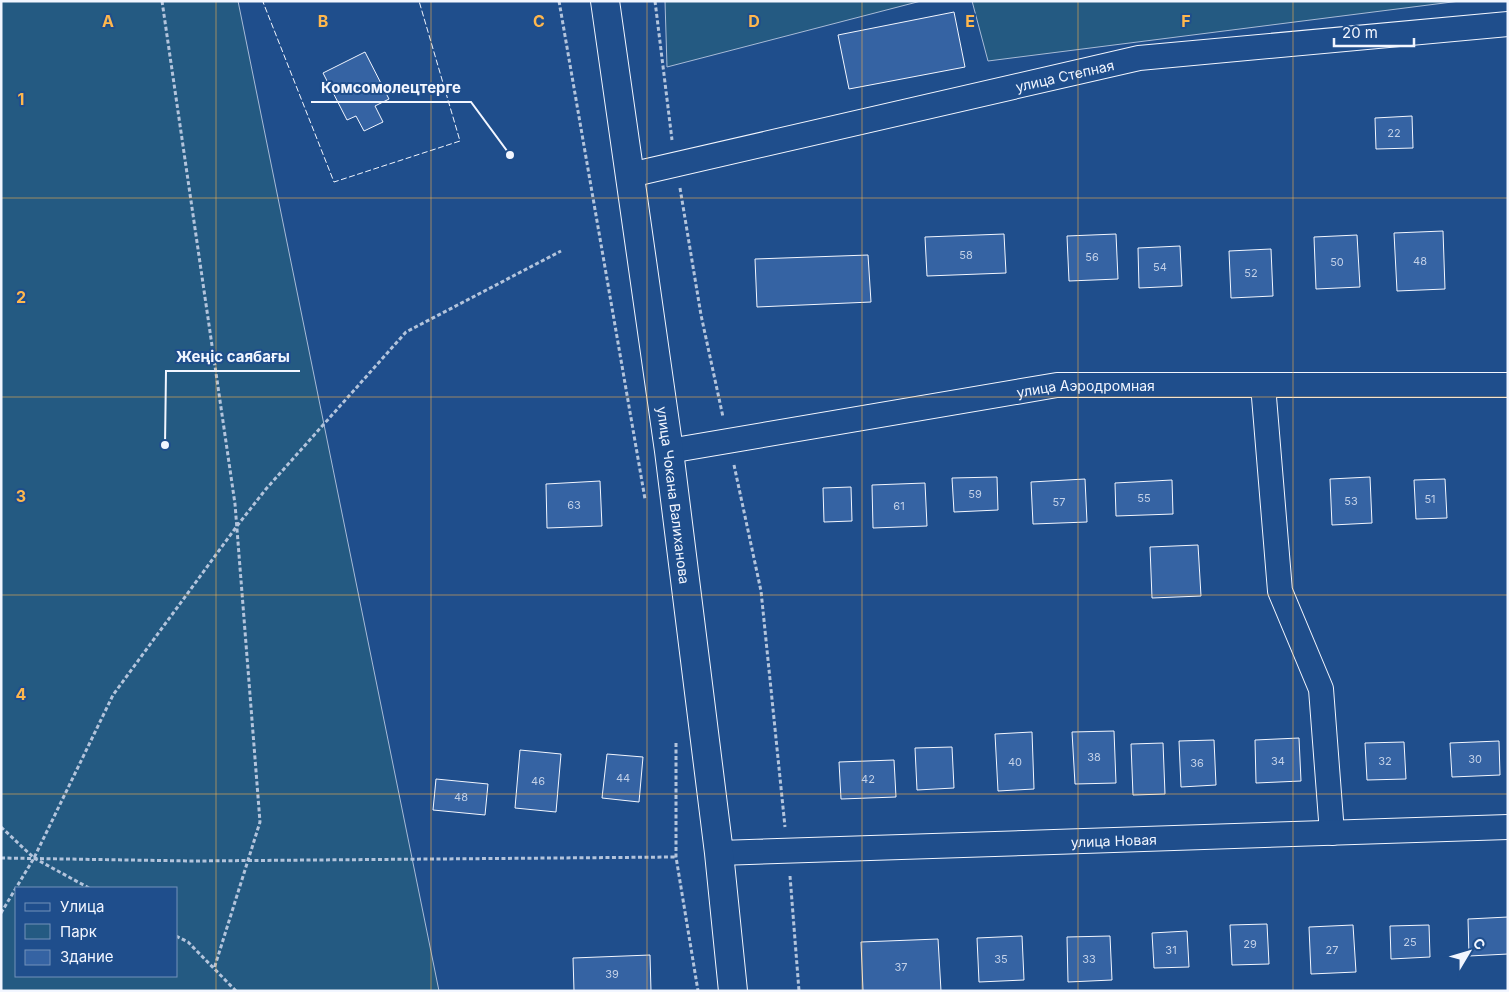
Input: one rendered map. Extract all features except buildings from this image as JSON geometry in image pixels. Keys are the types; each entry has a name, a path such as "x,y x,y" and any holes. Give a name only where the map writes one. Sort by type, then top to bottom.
{"main road":[{"name":"улица Чокана Валиханова","path":"605,1 669,451 719,853 733,991"}],"street":[{"name":"улица Степная","path":"630,175 1139,58 1508,24"},
{"name":"улица Аэродромная","path":"669,451 1057,385 1508,385"},
{"path":"1264,385 1280,591 1321,690 1332,833"},
{"name":"улица Новая","path":"719,853 1508,827"}],"path":[{"path":"162,1 234,494 260,822 214,969"},
{"path":"559,1 646,507"},
{"path":"656,1 676,165 701,315 761,591 796,943 799,991"},
{"path":"16,887 34,858 112,695 266,489 406,332 561,251"},
{"path":"676,740 676,858 698,991"},
{"path":"1,827 34,858 87,887"},
{"path":"1,858 248,860 676,858"},
{"path":"1,912 15,889"},
{"path":"178,937 188,942 236,991"}],"green space":[{"path":"1,1 238,1 439,991 1,991"},
{"path":"665,1 921,1 667,67"},
{"path":"972,1 1460,1 988,61"}],"fence":[{"path":"266,1 263,2 334,182 460,141 419,1"}],"place":[{"name":"Комсомолецтерге","path":"510,155"},
{"name":"Жеңіс саябағы","path":"165,445"}]}
